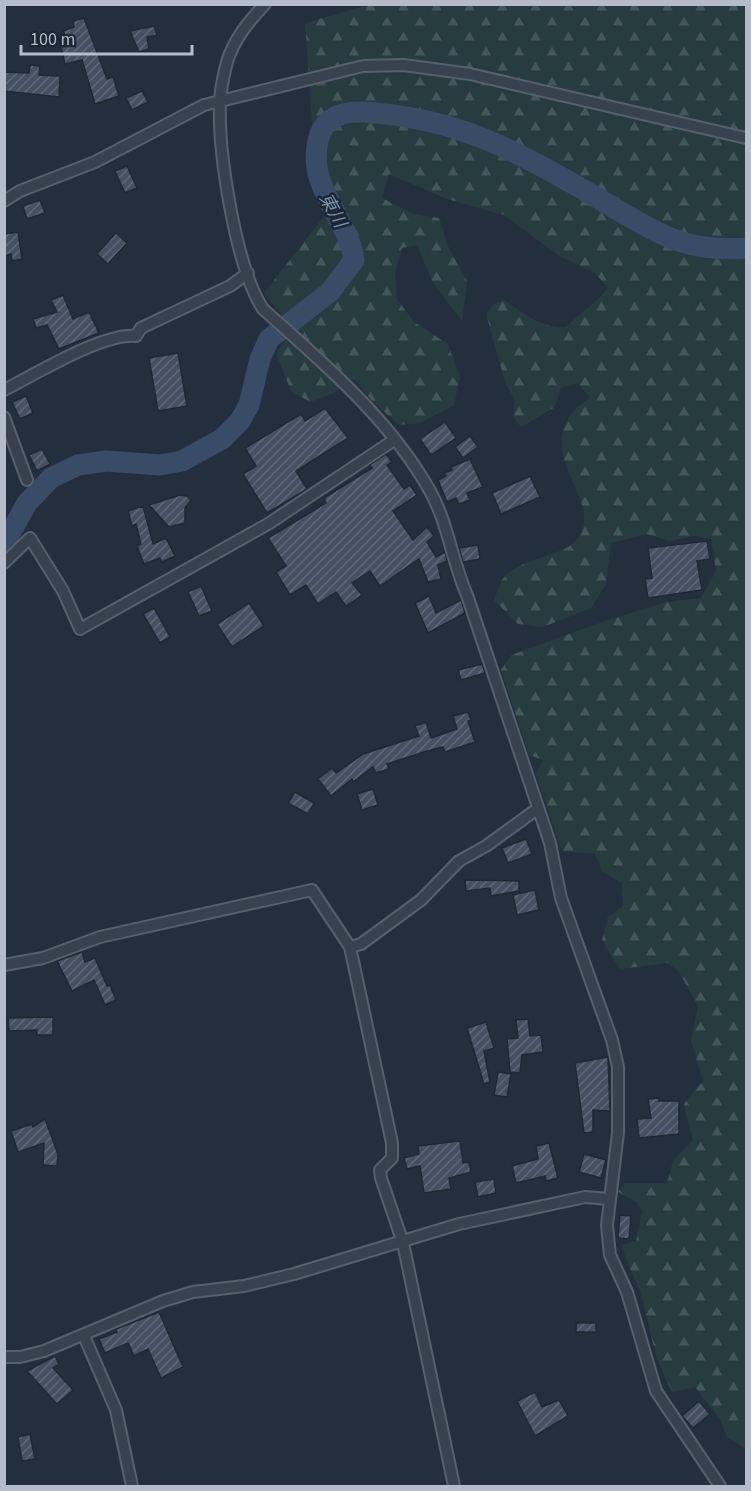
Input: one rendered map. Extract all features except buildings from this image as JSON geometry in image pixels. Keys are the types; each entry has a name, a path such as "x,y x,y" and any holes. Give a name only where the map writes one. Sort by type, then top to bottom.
{"street":[{"path":"265,4 237,39 228,61 220,101 231,213 251,291 263,309 361,400 394,440 430,491 441,517 457,573 467,595 550,843 561,898 612,1040 618,1067 618,1133 615,1173 609,1199 610,1255 627,1292 656,1391 720,1486"},
{"path":"4,201 20,191 95,162 204,105 363,66 404,65 470,74 747,138"},
{"path":"4,390 88,348 126,335 136,336 141,328 230,286 248,273"},
{"path":"4,417 27,480"},
{"path":"4,563 30,538 63,591 80,629 268,524 394,440"},
{"path":"350,947 361,944 421,900 459,861 486,846 537,809"},
{"path":"4,965 43,958 100,937 312,891 350,947 392,1143 392,1158 381,1170 381,1178 403,1243 454,1486"},
{"path":"4,1356 20,1357 44,1351 183,1295 244,1286 403,1243 459,1224 585,1197 609,1199"},
{"path":"84,1336 116,1410 132,1486"}],"green space":[{"path":"372,4 746,5 746,1449 727,1437 720,1419 695,1387 673,1392 657,1358 640,1291 622,1245 636,1241 642,1211 636,1202 618,1192 625,1183 667,1183 673,1161 693,1140 684,1104 703,1081 691,1041 698,1006 679,972 668,963 620,969 602,940 608,917 623,906 622,883 603,872 595,854 562,851 536,774 543,760 529,755 501,670 511,655 608,620 667,602 701,598 716,571 711,539 695,536 669,541 647,534 611,543 606,584 591,608 543,627 518,624 494,600 506,575 525,564 568,547 581,534 584,520 582,506 565,463 562,448 563,432 572,413 590,398 578,383 561,388 555,407 521,427 513,417 515,400 505,382 486,314 493,305 504,300 541,323 566,327 608,288 596,274 558,255 504,215 447,199 389,174 382,198 414,214 439,218 448,246 467,281 462,321 432,281 417,245 402,248 395,273 397,299 414,322 448,344 460,377 454,405 420,423 399,425 372,401 354,378 334,393 310,402 291,391 276,353 294,330 264,293 337,200 312,124 305,23"}],"waterway":[{"name":"東川","path":"4,544 27,503 51,478 78,465 106,461 160,465 182,461 222,439 240,421 249,405 260,359 269,339 330,292 354,260 344,230 323,188 316,158 321,131 326,124 340,115 357,112 376,113 431,122 456,129 527,158 666,236 706,247 746,248"}]}
